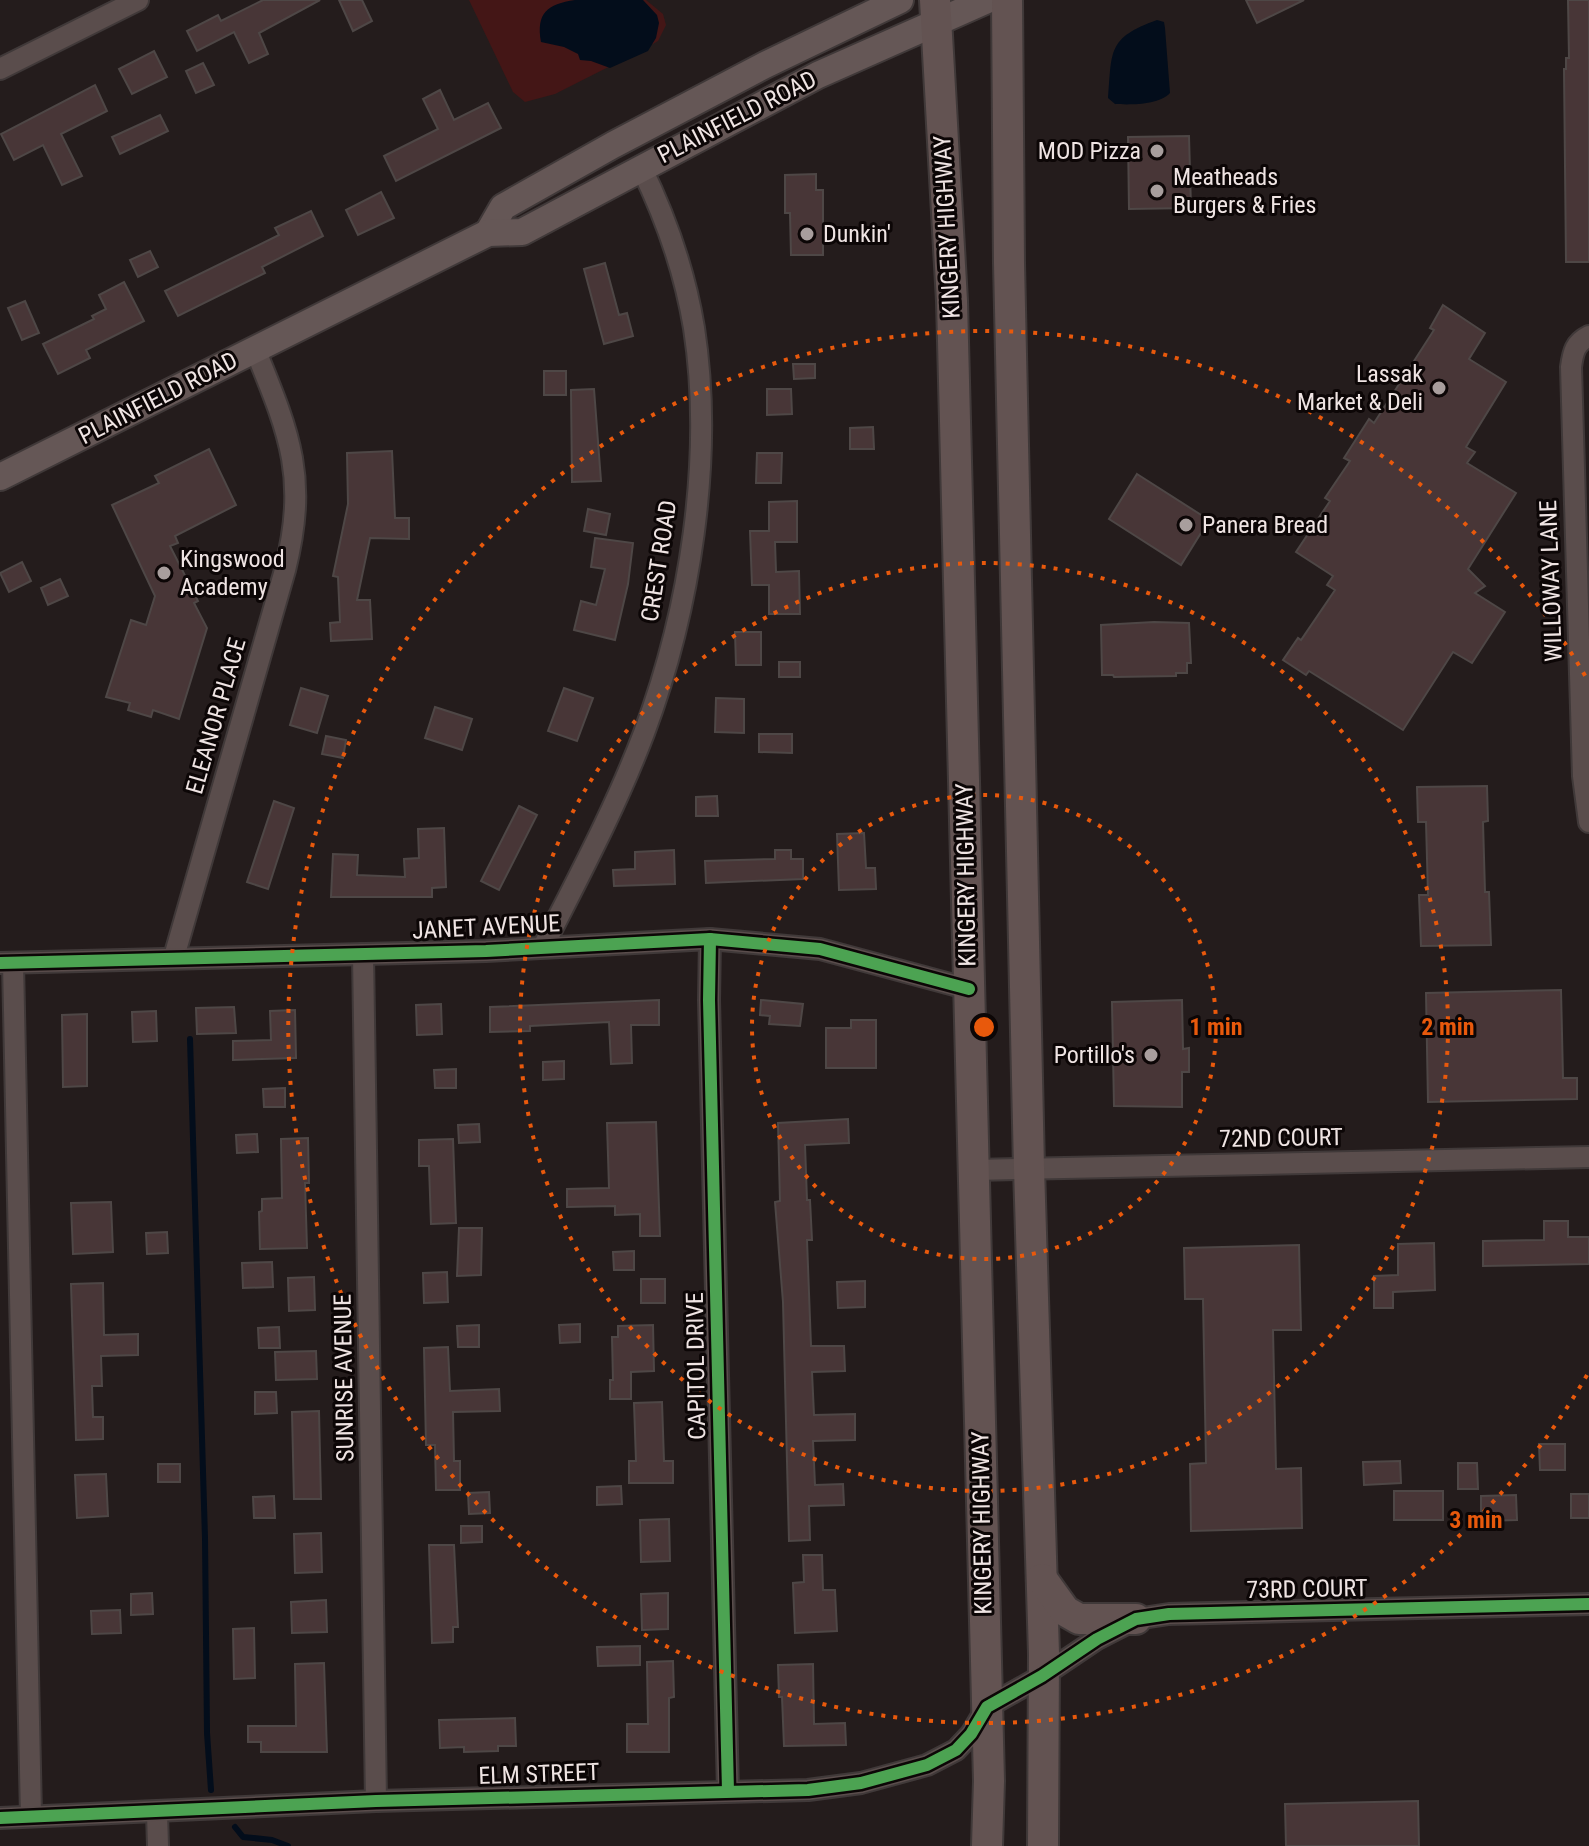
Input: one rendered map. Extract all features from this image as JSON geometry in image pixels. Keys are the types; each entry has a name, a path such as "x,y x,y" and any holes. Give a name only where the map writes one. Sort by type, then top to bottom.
{"highway":[{"path":"1007,0 1009,263 1029,1168 1044,1654 1043,1846"},
{"name":"KINGERY HIGHWAY","path":"935,12 952,301 989,1781 987,1846"},
{"path":"1042,1579 1065,1611 1079,1619 1136,1619"}],"main road":[{"name":"PLAINFIELD ROAD","path":"488,233 503,207 571,168 765,65 900,0"},
{"name":"PLAINFIELD ROAD","path":"0,477 488,233 522,232 935,12 987,0"}],"street":[{"path":"0,69 138,0"},
{"name":"CREST ROAD","path":"543,947 613,808 645,730 672,643 690,552 699,461 698,363 693,326 678,265 655,196 641,167"},
{"name":"WILLOWAY LANE","path":"1585,338 1573,351 1571,367 1583,776 1589,822"},
{"name":"ELEANOR PLACE","path":"174,957 285,570 296,520 292,451 285,424 255,349"},
{"name":"JANET AVENUE","path":"6,963 363,954 710,939 820,949 969,989"},
{"name":"CAPITOL DRIVE","path":"710,939 728,1791"},
{"name":"SUNRISE AVENUE","path":"363,954 376,1801"},
{"path":"6,963 31,1816"},
{"name":"72ND COURT","path":"974,1170 1589,1157"},
{"name":"73RD COURT","path":"1042,1676 1070,1655 1136,1619 1169,1614 1589,1604"},
{"name":"ELM STREET","path":"0,1818 376,1801 808,1790 861,1783 927,1765 956,1750 971,1734 987,1707 1042,1676"},
{"path":"157,1813 158,1846"}],"shaded area":[{"path":"469,0 646,0 663,14 666,25 658,41 646,48 555,94 525,102 513,92"}],"water":[{"path":"575,0 643,0 657,15 656,38 648,51 610,68 580,60 578,54 564,47 541,42 540,24 546,12 557,4"},
{"path":"1157,20 1164,22 1170,93 1152,102 1115,104 1108,98 1115,48 1129,33"}],"building":[{"path":"263,0 320,0 259,33 268,54 249,63 234,32 197,51 187,31 218,15 221,21"},
{"path":"339,0 362,0 372,21 353,31"},
{"path":"1246,0 1304,0 1257,23"},
{"path":"1568,0 1589,0 1589,262 1566,262 1564,69 1566,58 1569,58"},
{"path":"154,51 167,77 132,94 119,69"},
{"path":"203,63 214,85 196,93 186,71"},
{"path":"95,85 107,111 61,134 82,176 62,185 43,145 14,160 1,134"},
{"path":"440,90 454,120 488,103 501,128 396,181 384,156 438,129 423,99"},
{"path":"160,115 168,131 120,154 112,137"},
{"path":"1189,136 1191,208 1129,209 1128,137"},
{"name":"Dunkin'","path":"816,174 816,190 823,190 823,255 791,255 790,213 785,213 785,175"},
{"path":"381,192 394,218 358,235 346,210"},
{"path":"311,211 323,236 262,267 265,273 178,316 165,291 279,235 275,228"},
{"path":"150,251 158,267 138,277 130,260"},
{"path":"605,263 619,315 627,313 633,336 604,344 584,269"},
{"path":"124,282 144,321 86,350 90,358 58,374 43,344 94,319 92,316 106,309 99,295"},
{"path":"25,301 39,333 22,340 8,308"},
{"path":"1443,305 1485,333 1469,359 1506,382 1466,447 1475,452 1467,463 1516,493 1468,569 1485,586 1475,593 1505,612 1472,663 1453,652 1403,730 1309,671 1306,675 1283,660 1298,638 1301,640 1335,590 1327,585 1333,576 1296,552 1330,501 1325,498 1350,461 1344,458 1369,419 1374,423 1434,330 1430,328"},
{"path":"793,364 815,364 815,378 794,379"},
{"path":"544,371 566,371 566,395 544,395"},
{"path":"594,389 601,481 572,482 571,390"},
{"path":"767,389 791,389 792,414 767,415"},
{"path":"873,427 874,449 850,449 850,428"},
{"name":"Kingswood Academy","path":"209,449 236,505 175,536 178,543 170,546 198,601 194,603 207,628 179,719 153,710 151,717 128,710 130,703 106,697 131,620 146,625 155,596 112,505 159,483 155,476"},
{"path":"392,451 395,518 409,518 409,539 370,538 357,600 370,600 372,639 331,641 330,623 340,622 338,577 333,576 348,504 347,453"},
{"path":"757,453 782,453 781,483 756,483"},
{"path":"1137,474 1209,520 1181,565 1109,519"},
{"path":"797,501 797,542 775,542 776,572 799,571 800,614 769,614 769,585 752,585 750,531 769,531 769,502"},
{"path":"588,509 610,514 606,535 584,531"},
{"path":"595,538 633,543 628,584 615,640 574,630 581,601 596,605 605,569 591,567"},
{"path":"22,562 31,581 9,592 0,573"},
{"path":"60,579 68,596 48,605 41,588"},
{"path":"1189,623 1191,663 1187,663 1187,673 1176,673 1176,676 1102,675 1101,625"},
{"path":"735,632 761,632 761,665 736,665"},
{"path":"779,662 800,662 800,677 779,677"},
{"path":"301,688 328,696 317,733 290,725"},
{"path":"564,688 593,698 577,741 548,731"},
{"path":"716,698 744,699 744,733 715,732"},
{"path":"435,707 472,719 462,750 425,738"},
{"path":"759,734 792,734 792,753 759,752"},
{"path":"326,736 346,740 343,758 322,754"},
{"path":"1487,786 1488,821 1483,822 1485,892 1489,892 1491,945 1421,946 1419,895 1428,895 1426,822 1418,822 1417,787"},
{"path":"717,796 718,816 696,816 696,797"},
{"path":"274,801 294,808 268,889 247,882"},
{"path":"519,806 537,815 499,890 481,881"},
{"path":"444,828 446,887 432,888 432,897 331,897 333,854 358,855 357,875 405,877 404,859 419,858 418,829"},
{"path":"864,833 866,868 875,868 876,889 839,890 837,834"},
{"path":"674,850 675,884 614,886 613,870 635,869 635,852"},
{"path":"775,850 791,850 791,859 803,859 803,879 706,883 705,861 775,859"},
{"path":"1561,990 1563,1078 1577,1078 1577,1099 1428,1102 1426,993"},
{"path":"659,1000 659,1025 631,1025 632,1063 611,1064 609,1022 530,1026 530,1031 490,1032 490,1007"},
{"path":"761,1000 803,1004 800,1026 769,1024 770,1016 760,1015"},
{"name":"Portillo's","path":"1182,1000 1183,1049 1189,1048 1189,1072 1182,1072 1182,1107 1114,1106 1112,1002"},
{"path":"441,1004 442,1034 417,1035 416,1005"},
{"path":"234,1007 236,1033 197,1034 196,1008"},
{"path":"295,1010 296,1058 233,1060 233,1041 271,1040 270,1011"},
{"path":"156,1011 157,1041 133,1042 132,1012"},
{"path":"87,1014 87,1086 63,1087 62,1015"},
{"path":"851,1020 876,1020 876,1068 826,1068 826,1028 851,1028"},
{"path":"564,1061 564,1079 543,1080 543,1062"},
{"path":"456,1069 456,1088 435,1088 434,1070"},
{"path":"285,1088 285,1107 264,1107 263,1089"},
{"path":"848,1119 849,1143 805,1145 812,1240 807,1240 811,1346 844,1346 845,1371 812,1372 814,1415 855,1414 855,1440 813,1441 815,1485 843,1484 844,1505 809,1506 810,1540 789,1541 783,1302 775,1202 780,1201 778,1123"},
{"path":"656,1122 660,1236 640,1236 640,1214 615,1215 615,1206 567,1207 567,1189 609,1188 607,1123"},
{"path":"479,1124 480,1142 459,1143 458,1125"},
{"path":"257,1134 258,1152 237,1153 236,1135"},
{"path":"308,1138 309,1183 305,1183 307,1248 260,1249 259,1212 262,1211 262,1199 282,1198 281,1139"},
{"path":"453,1139 456,1223 431,1224 429,1166 419,1166 419,1140"},
{"path":"111,1202 113,1252 73,1254 71,1203"},
{"path":"1544,1221 1568,1221 1568,1237 1589,1237 1589,1264 1483,1266 1483,1241 1544,1240"},
{"path":"459,1228 482,1228 481,1275 457,1276"},
{"path":"167,1232 168,1253 147,1254 146,1233"},
{"path":"1434,1243 1435,1290 1393,1292 1393,1308 1374,1308 1374,1276 1398,1275 1398,1244"},
{"path":"1299,1245 1301,1330 1273,1330 1276,1469 1301,1468 1302,1528 1191,1531 1190,1464 1206,1463 1203,1299 1185,1299 1184,1248"},
{"path":"634,1251 634,1270 614,1270 613,1252"},
{"path":"272,1262 273,1287 243,1288 242,1263"},
{"path":"447,1272 448,1302 424,1303 423,1273"},
{"path":"314,1277 315,1310 289,1311 288,1278"},
{"path":"641,1279 665,1279 665,1303 641,1303"},
{"path":"865,1281 865,1307 838,1308 837,1282"},
{"path":"103,1283 104,1335 138,1334 138,1355 101,1356 102,1386 92,1386 93,1417 103,1417 103,1439 76,1440 71,1284"},
{"path":"580,1324 580,1342 560,1343 559,1325"},
{"path":"479,1325 479,1347 458,1347 457,1326"},
{"path":"653,1325 654,1371 631,1372 631,1399 610,1399 612,1337 618,1337 618,1326"},
{"path":"279,1327 280,1348 259,1348 258,1328"},
{"path":"448,1347 450,1391 499,1389 500,1411 453,1412 454,1461 460,1461 460,1490 436,1490 435,1445 426,1445 424,1348"},
{"path":"316,1351 317,1379 276,1380 275,1352"},
{"path":"255,1392 276,1392 277,1413 255,1414"},
{"path":"662,1402 664,1461 673,1461 673,1483 629,1483 629,1461 636,1461 634,1403"},
{"path":"319,1411 321,1499 294,1499 292,1412"},
{"path":"1539,1444 1565,1444 1565,1470 1540,1470"},
{"path":"1400,1461 1401,1483 1364,1485 1363,1462"},
{"path":"1458,1463 1477,1463 1478,1489 1458,1489"},
{"path":"158,1464 180,1464 180,1482 158,1482"},
{"path":"106,1474 108,1516 77,1518 75,1475"},
{"path":"621,1486 622,1504 597,1505 597,1487"},
{"path":"1394,1491 1443,1491 1443,1520 1394,1520"},
{"path":"489,1492 490,1513 469,1514 468,1493"},
{"path":"1571,1494 1589,1494 1589,1518 1571,1518"},
{"path":"1516,1495 1517,1520 1481,1521 1481,1496"},
{"path":"274,1496 275,1518 254,1518 253,1497"},
{"path":"669,1519 670,1561 641,1562 640,1520"},
{"path":"461,1526 482,1526 482,1542 461,1543"},
{"path":"321,1533 322,1572 295,1573 294,1534"},
{"path":"429,1545 454,1545 458,1627 453,1627 453,1642 432,1643"},
{"path":"803,1555 822,1555 823,1590 835,1590 837,1631 795,1633 793,1583 804,1582"},
{"path":"152,1593 153,1614 131,1615 131,1594"},
{"path":"668,1593 668,1629 642,1630 641,1594"},
{"path":"326,1600 327,1632 292,1633 291,1602"},
{"path":"120,1610 121,1633 92,1634 91,1611"},
{"path":"254,1628 255,1678 234,1679 233,1629"},
{"path":"640,1646 640,1665 598,1666 597,1647"},
{"path":"673,1661 674,1697 669,1698 669,1752 627,1752 627,1724 648,1724 647,1662"},
{"path":"324,1663 327,1752 261,1752 261,1742 248,1742 248,1726 296,1726 295,1664"},
{"path":"813,1664 814,1724 845,1723 846,1745 784,1746 778,1665"},
{"path":"515,1718 516,1746 498,1746 498,1751 464,1752 464,1747 440,1748 439,1720"},
{"path":"1418,1801 1419,1846 1286,1846 1285,1804"}],"waterway":[{"path":"190,1039 205,1538 207,1733 211,1790"},
{"path":"235,1827 243,1837 272,1840 288,1846"}],"cycle path":[{"path":"710,939 728,1791"},
{"path":"0,963 486,951 710,939 820,949 969,989"},
{"path":"0,1818 376,1801 808,1790 861,1783 927,1765 956,1750 971,1734 987,1707 1042,1676 1097,1639 1136,1619 1169,1614 1589,1604"}],"place":[{"name":"MOD Pizza","path":"1157,151"},
{"name":"Meatheads Burgers & Fries","path":"1157,191"},
{"name":"Dunkin'","path":"807,234"},
{"name":"Lassak Market & Deli","path":"1439,388"},
{"name":"Panera Bread","path":"1186,525"},
{"name":"Kingswood Academy","path":"164,573"},
{"name":"Portillo's","path":"1151,1055"}]}
